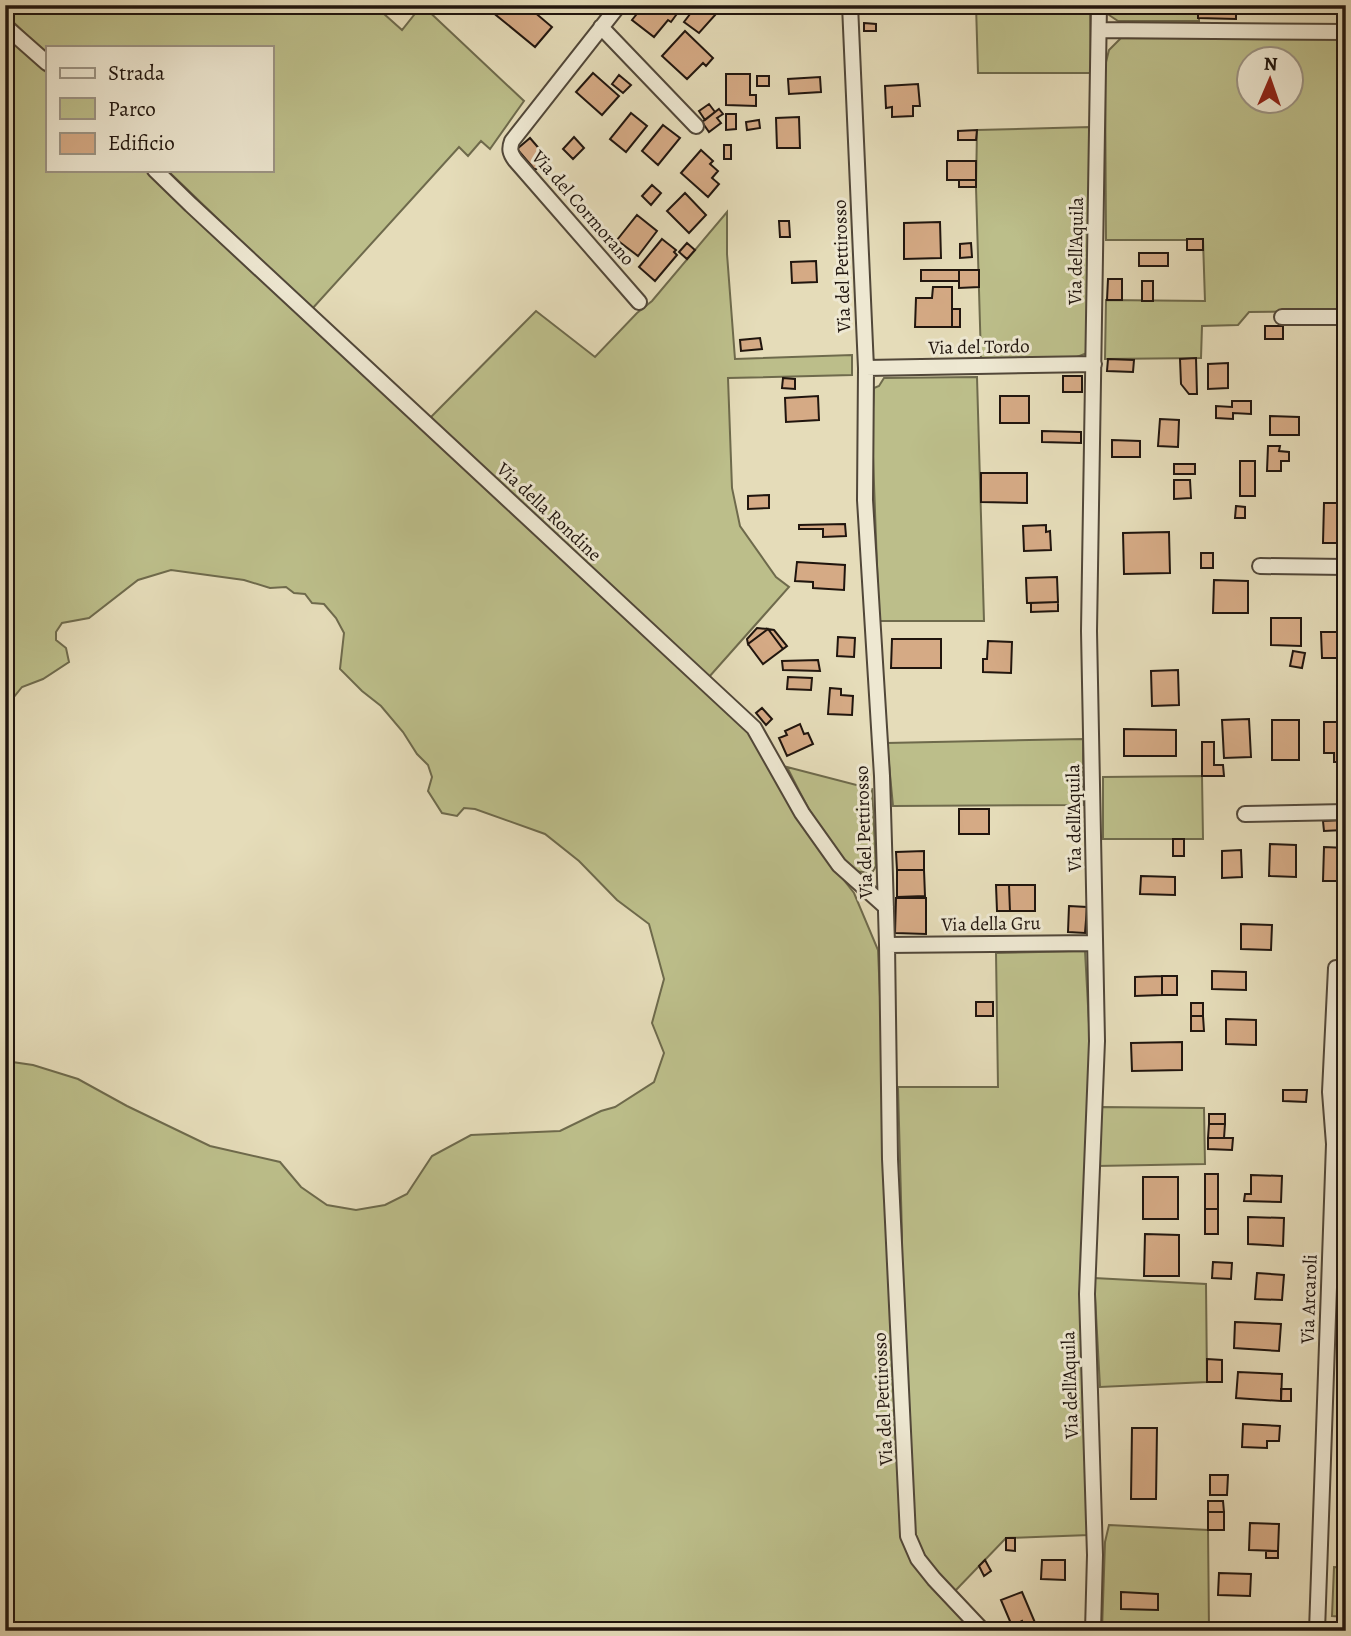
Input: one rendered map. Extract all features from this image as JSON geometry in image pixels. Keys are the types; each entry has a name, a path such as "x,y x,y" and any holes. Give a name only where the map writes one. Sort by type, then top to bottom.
{"street":[{"name":"Via del Cormorano","path":"619,5 509,147 515,160 639,302"},
{"name":"Via del Pettirosso","path":"850,5 866,368 865,500 882,776 890,1159 908,1536 918,1559 983,1631"},
{"name":"Via dell'Aquila","path":"1093,1631 1095,1555 1087,1294 1097,1041 1089,631 1099,5"},
{"path":"5,26 46,62"},
{"path":"601,27 696,126"},
{"path":"1099,30 1346,32"},
{"name":"Via della Rondine","path":"157,172 754,728 802,813 839,865 886,906"},
{"path":"1282,317 1346,317"},
{"name":"Via del Tordo","path":"866,368 1094,364"},
{"path":"1260,566 1346,567"},
{"path":"1245,814 1346,812"},
{"name":"Via della Gru","path":"887,945 1095,943"},
{"name":"Via Arcaroli","path":"1317,1631 1334,1144 1330,1092 1336,968"}],"green space":[{"path":"5,5 374,5 402,30 422,5 524,101 490,149 481,141 468,156 459,147 312,309 169,172 273,172 273,46 46,46 46,54 5,14"},
{"path":"976,5 1090,5 1091,73 978,73"},
{"path":"1107,5 1199,5 1199,21 1118,21 1109,15"},
{"path":"5,32 46,72 46,172 149,172 748,731 836,870 854,893 878,950 903,1531 976,1631 5,1631 5,1061 33,1065 78,1079 210,1146 280,1162 301,1187 327,1205 356,1210 385,1205 407,1194 432,1156 471,1135 560,1131 615,1107 654,1082 664,1053 652,1023 664,979 649,924 617,900 579,861 545,834 475,809 464,808 457,816 442,813 428,791 432,777 428,765 381,706 340,669 344,633 324,604 312,603 305,594 294,593 286,587 270,588 244,580 171,570 138,580 89,618 62,623 56,632 56,640 66,648 69,662 43,679 22,687 14,697 11,715 5,720"},
{"path":"1121,38 1346,39 1346,311 1249,312 1238,325 1202,326 1201,358 1105,359 1106,300 1205,301 1203,240 1106,240 1105,66 1109,50"},
{"path":"1090,127 1087,353 1077,357 981,359 977,130"},
{"path":"727,212 727,254 735,359 852,355 852,375 728,378 732,488 740,526 776,577 789,587 709,677 430,418 536,311 595,357 652,301"},
{"path":"977,377 984,621 879,621 872,429 874,388 879,386 884,378"},
{"path":"1083,739 1083,805 893,806 887,743"},
{"path":"787,767 872,789 876,866 873,871 856,871 844,863 816,822"},
{"path":"1202,776 1203,839 1103,839 1103,777"},
{"path":"1343,889 1346,889 1346,1107 1340,1103 1339,1017"},
{"path":"1085,951 1090,1042 1089,1535 1006,1538 955,1591 926,1558 914,1533 901,1273 898,1087 998,1087 996,953"},
{"path":"1101,1107 1204,1108 1205,1164 1097,1166"},
{"path":"1094,1278 1206,1284 1207,1382 1100,1387"},
{"path":"1109,1525 1208,1530 1209,1631 1102,1631 1105,1542"},
{"path":"1334,1567 1346,1568 1346,1617 1332,1616"}],"building":[{"path":"496,5 526,5 552,27 535,47 491,11"},
{"path":"648,5 671,5 679,11 654,37 632,20"},
{"path":"697,5 709,5 716,14 699,33 684,22"},
{"path":"1226,6 1236,7 1236,19 1198,18 1198,10 1226,10"},
{"path":"864,23 876,24 876,31 864,31"},
{"path":"685,31 713,58 706,66 703,63 687,79 662,56"},
{"path":"593,73 619,96 602,115 576,92"},
{"path":"726,74 750,74 750,95 756,95 756,106 726,105"},
{"path":"619,75 631,85 623,93 612,84"},
{"path":"757,76 769,76 769,86 757,86"},
{"path":"820,77 821,92 789,94 788,79"},
{"path":"918,84 920,106 913,106 913,116 892,117 892,107 886,108 885,86"},
{"path":"709,104 715,112 705,120 699,111"},
{"path":"719,109 723,114 717,118 721,123 709,132 702,122"},
{"path":"631,113 647,126 626,152 610,139"},
{"path":"726,114 736,114 736,129 726,130"},
{"path":"799,117 800,148 777,148 776,118"},
{"path":"759,120 760,128 747,130 746,122"},
{"path":"663,125 680,138 658,165 642,151"},
{"path":"977,130 976,140 958,140 958,131"},
{"path":"574,137 584,148 573,159 563,149"},
{"path":"530,138 548,159 535,170 517,149"},
{"path":"724,145 731,145 731,159 724,159"},
{"path":"701,150 713,161 710,164 718,171 712,178 719,184 708,197 681,173"},
{"path":"947,161 976,161 976,180 947,180"},
{"path":"959,180 976,180 976,187 959,187"},
{"path":"652,185 661,193 651,205 642,196"},
{"path":"685,193 706,215 689,233 667,211"},
{"path":"637,215 657,231 638,256 617,240"},
{"path":"779,221 789,221 790,237 780,237"},
{"path":"940,222 941,258 904,259 904,223"},
{"path":"662,239 676,250 674,252 677,255 655,281 639,267"},
{"path":"1187,239 1203,239 1203,250 1187,250"},
{"path":"687,243 695,250 687,259 679,252"},
{"path":"971,243 972,257 960,258 960,244"},
{"path":"1139,253 1168,253 1168,266 1139,266"},
{"path":"816,261 817,282 792,283 791,262"},
{"path":"921,270 959,270 959,281 921,281"},
{"path":"959,270 979,270 979,287 959,288"},
{"path":"1108,279 1122,279 1122,300 1107,300"},
{"path":"1142,281 1153,281 1153,301 1142,301"},
{"path":"933,287 952,287 952,327 915,327 916,298 932,298"},
{"path":"952,309 960,309 960,327 952,327"},
{"path":"1265,326 1283,326 1283,339 1265,339"},
{"path":"760,338 762,349 741,351 740,340"},
{"path":"1196,358 1197,394 1189,394 1181,384 1180,359"},
{"path":"1108,359 1134,360 1133,372 1107,371"},
{"path":"1228,363 1228,388 1208,389 1208,364"},
{"path":"1063,376 1082,376 1082,392 1063,392"},
{"path":"783,378 795,379 795,389 782,388"},
{"path":"818,396 819,420 786,422 785,398"},
{"path":"1000,396 1029,396 1029,423 1000,423"},
{"path":"1232,401 1251,401 1251,414 1233,413 1233,419 1216,418 1216,406 1232,407"},
{"path":"1270,416 1299,417 1299,435 1270,435"},
{"path":"1160,419 1179,420 1178,447 1158,446"},
{"path":"1042,431 1081,432 1081,443 1042,442"},
{"path":"1112,440 1140,441 1140,457 1112,457"},
{"path":"1268,446 1280,446 1279,451 1289,452 1289,461 1281,461 1281,471 1267,471"},
{"path":"1240,461 1255,461 1255,496 1240,496"},
{"path":"1174,464 1195,464 1195,474 1174,474"},
{"path":"981,473 1027,473 1027,503 981,502"},
{"path":"1174,480 1190,480 1191,498 1174,499"},
{"path":"769,495 769,508 748,509 748,496"},
{"path":"1324,503 1346,503 1346,543 1323,543"},
{"path":"1236,506 1245,507 1245,518 1235,518"},
{"path":"845,524 846,536 823,537 823,529 799,529 799,525"},
{"path":"1046,525 1046,532 1050,531 1051,550 1024,551 1023,526"},
{"path":"1169,532 1170,573 1124,574 1123,533"},
{"path":"1201,553 1213,553 1213,568 1201,568"},
{"path":"797,562 845,565 844,590 813,588 813,582 795,581"},
{"path":"1057,577 1058,602 1027,603 1026,578"},
{"path":"1214,580 1248,581 1248,613 1213,613"},
{"path":"1058,602 1058,611 1031,612 1031,603"},
{"path":"1271,618 1301,618 1301,646 1271,645"},
{"path":"757,628 768,629 748,644 747,639"},
{"path":"768,629 783,649 763,664 748,644"},
{"path":"768,629 774,630 787,646 783,649"},
{"path":"1321,632 1346,632 1346,658 1322,658"},
{"path":"838,637 855,638 854,657 837,656"},
{"path":"892,639 941,639 941,668 891,668"},
{"path":"988,641 1012,642 1011,673 983,672"},
{"path":"1293,651 1305,653 1302,668 1290,666"},
{"path":"818,660 820,671 783,670 782,661"},
{"path":"1178,670 1179,705 1152,706 1151,671"},
{"path":"788,677 812,678 811,690 787,689"},
{"path":"830,688 841,689 841,695 853,696 852,715 828,714"},
{"path":"762,708 772,719 766,725 756,713"},
{"path":"1249,719 1251,757 1224,758 1222,720"},
{"path":"1272,720 1299,720 1299,760 1272,760"},
{"path":"1324,722 1346,722 1346,762 1334,762 1334,753 1324,753"},
{"path":"800,724 813,744 787,756 779,738 787,735 785,731"},
{"path":"1124,729 1176,730 1176,756 1124,756"},
{"path":"1202,742 1214,742 1214,765 1223,765 1224,776 1202,776"},
{"path":"959,809 989,809 989,834 959,834"},
{"path":"1342,820 1343,830 1324,831 1323,821"},
{"path":"1173,839 1184,839 1184,856 1173,856"},
{"path":"1270,844 1296,845 1296,877 1269,876"},
{"path":"1324,847 1346,848 1346,881 1323,881"},
{"path":"1241,850 1242,877 1222,878 1222,851"},
{"path":"924,851 924,870 897,870 896,852"},
{"path":"897,870 924,870 925,896 897,897"},
{"path":"1141,876 1175,877 1175,895 1140,894"},
{"path":"996,885 1009,885 1010,911 997,911"},
{"path":"1009,885 1035,885 1035,911 1010,911"},
{"path":"896,898 926,898 926,934 895,933"},
{"path":"1069,906 1087,907 1085,933 1068,932"},
{"path":"1241,924 1272,925 1271,950 1241,949"},
{"path":"1212,971 1246,972 1246,990 1212,989"},
{"path":"1162,976 1177,976 1177,995 1162,995"},
{"path":"1162,976 1162,995 1135,996 1135,977"},
{"path":"976,1002 993,1002 993,1016 976,1016"},
{"path":"1191,1003 1203,1003 1203,1016 1191,1016"},
{"path":"1191,1016 1203,1016 1204,1031 1191,1031"},
{"path":"1226,1019 1256,1020 1256,1045 1226,1044"},
{"path":"1182,1042 1182,1070 1132,1071 1131,1043"},
{"path":"1283,1090 1307,1090 1306,1102 1283,1101"},
{"path":"1209,1114 1225,1114 1225,1124 1209,1124"},
{"path":"1209,1124 1225,1124 1224,1138 1208,1138"},
{"path":"1208,1138 1233,1138 1232,1150 1208,1149"},
{"path":"1205,1174 1218,1174 1218,1209 1205,1209"},
{"path":"1251,1175 1282,1176 1281,1202 1244,1201 1245,1194 1251,1194"},
{"path":"1143,1177 1178,1177 1178,1219 1143,1219"},
{"path":"1205,1209 1218,1209 1218,1234 1205,1234"},
{"path":"1248,1217 1284,1218 1283,1246 1248,1244"},
{"path":"1145,1234 1179,1235 1179,1276 1144,1276"},
{"path":"1213,1262 1232,1263 1231,1279 1212,1278"},
{"path":"1257,1273 1284,1275 1282,1300 1255,1299"},
{"path":"1235,1322 1281,1324 1279,1351 1234,1348"},
{"path":"1207,1359 1222,1360 1222,1382 1207,1382"},
{"path":"1238,1372 1282,1374 1281,1401 1236,1398"},
{"path":"1281,1389 1291,1389 1291,1401 1281,1401"},
{"path":"1243,1424 1280,1426 1279,1441 1267,1441 1267,1448 1242,1447"},
{"path":"1132,1428 1157,1428 1156,1499 1131,1499"},
{"path":"1210,1475 1228,1475 1227,1495 1210,1495"},
{"path":"1208,1501 1223,1501 1224,1512 1208,1512"},
{"path":"1208,1512 1224,1512 1224,1530 1208,1530"},
{"path":"1250,1523 1279,1524 1278,1551 1249,1550"},
{"path":"1006,1538 1015,1538 1015,1551 1006,1550"},
{"path":"1266,1551 1278,1551 1278,1558 1266,1558"},
{"path":"985,1560 991,1571 984,1576 979,1566"},
{"path":"1042,1560 1065,1560 1065,1580 1041,1579"},
{"path":"1219,1573 1251,1574 1250,1596 1218,1595"},
{"path":"1022,1592 1036,1625 1025,1629 1022,1621 1012,1626 1001,1600"},
{"path":"1121,1592 1158,1594 1158,1610 1121,1609"}]}
